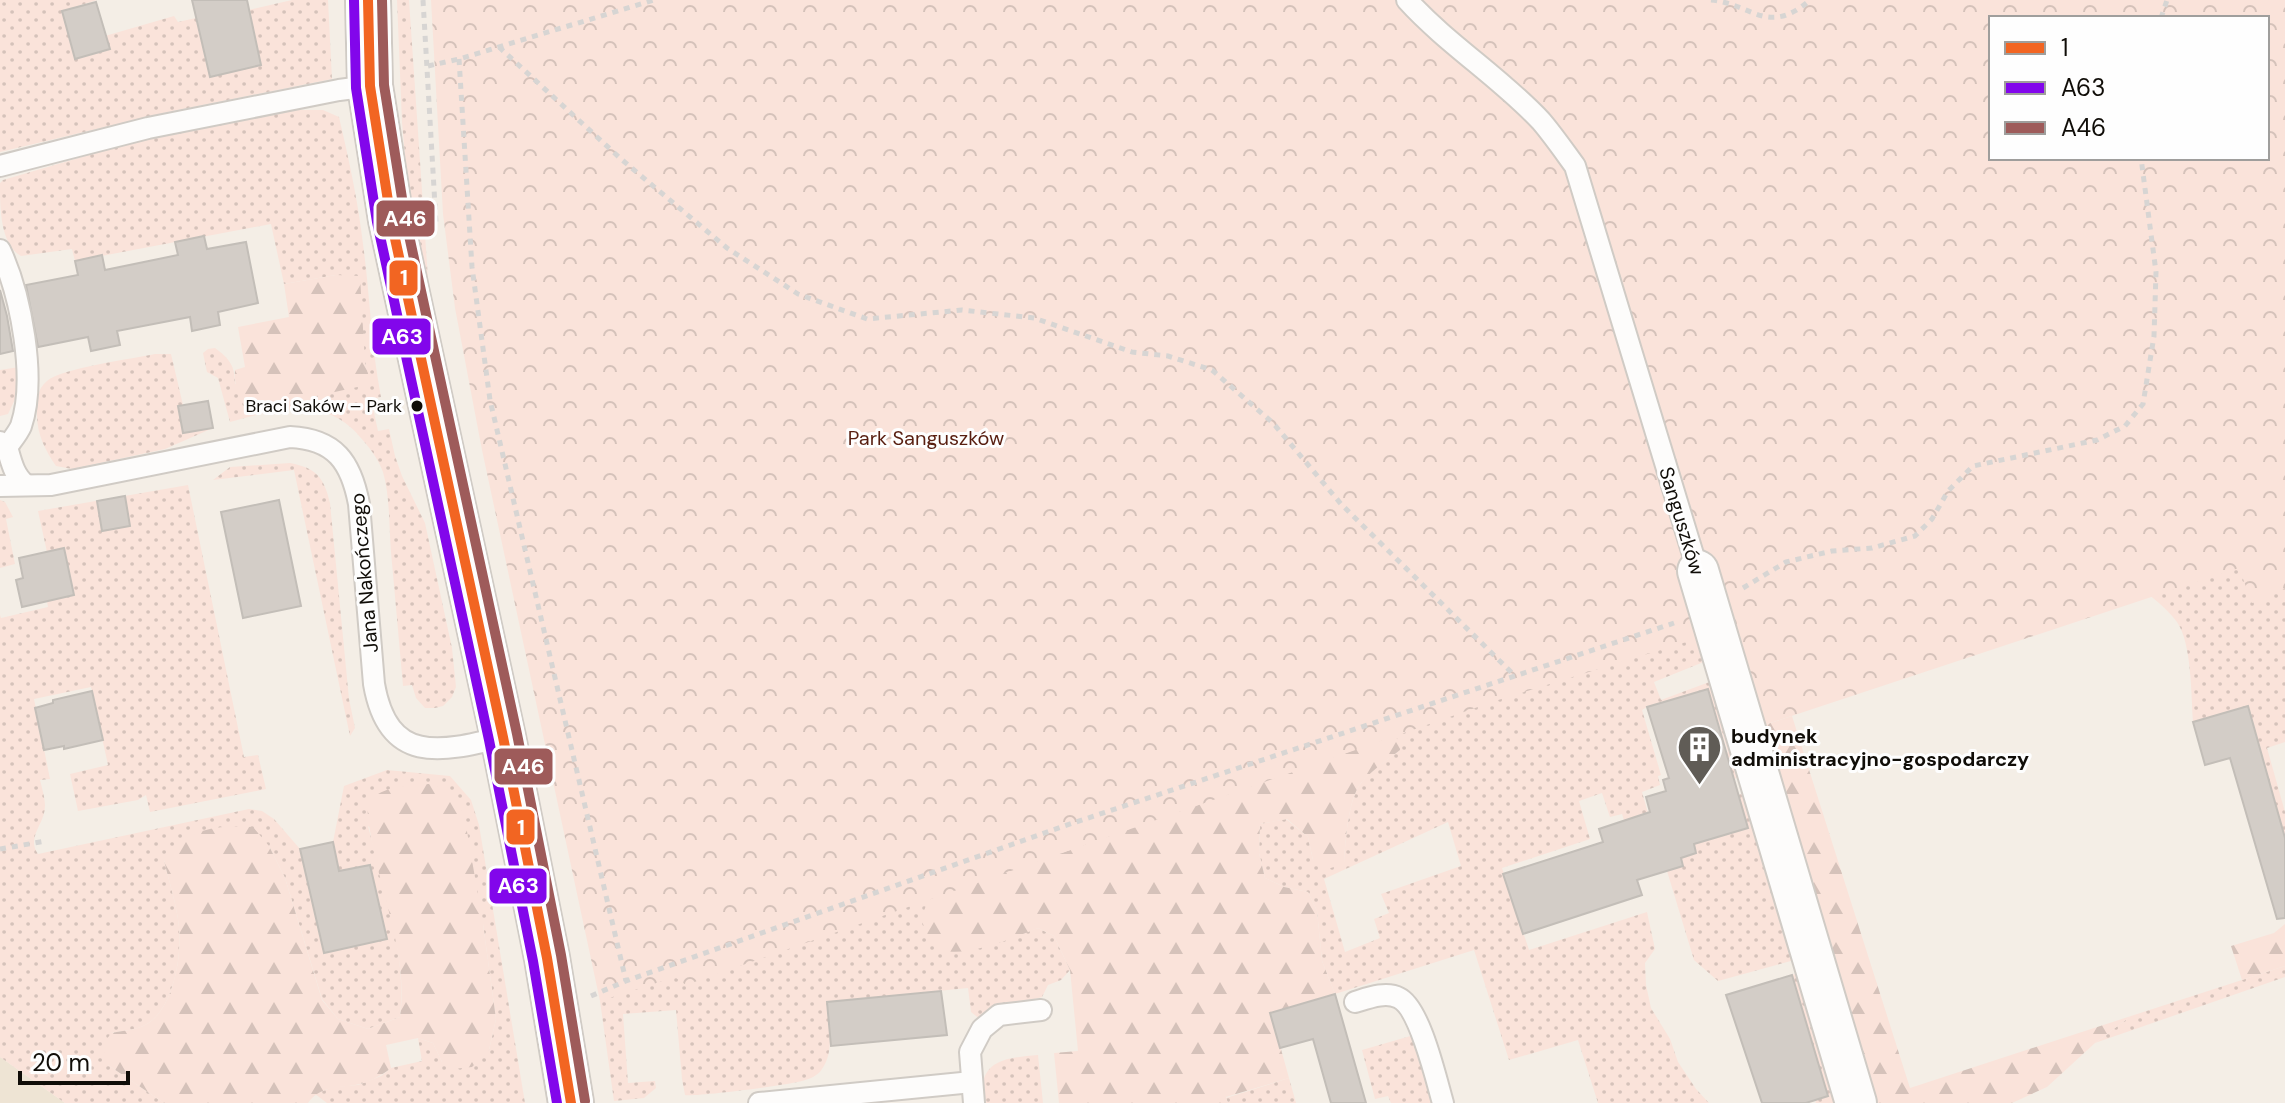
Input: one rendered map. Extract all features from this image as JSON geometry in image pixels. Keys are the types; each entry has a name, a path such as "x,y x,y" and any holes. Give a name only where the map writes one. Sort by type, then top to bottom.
{"street":[{"path":"368,0 370,86 391,220 503,737 547,958 571,1103"},
{"name":"Sanguszków","path":"1698,571 1856,1103"}],"lane":[{"name":"Sanguszków","path":"1407,0 1541,122 1575,166 1698,571"},
{"path":"0,166 148,128 370,86"},
{"path":"0,250 16,293 29,374 20,429 4,444 20,480 26,485"},
{"name":"Jana Nakończego","path":"0,486 51,485 290,437 320,442 342,458 355,483 374,684 384,720 393,733 423,748 455,748 503,737"},
{"path":"1355,1002 1380,995 1399,997 1415,1014 1443,1103"},
{"path":"974,1103 970,1052 982,1029 999,1015 1041,1010"},
{"path":"759,1103 972,1082"}],"path":[{"path":"428,66 654,0"},
{"path":"1711,0 1764,18 1782,16 1810,0"},
{"path":"499,47 621,159 727,248 798,294 867,319 962,310 1034,318 1132,352 1168,356 1212,370 1273,423 1341,504 1514,675"},
{"path":"459,59 472,267 490,400 626,981"},
{"path":"590,997 626,981 1064,826 1710,611 1786,562 1832,551 1872,548 1915,536 1932,519 1948,491 1973,466 2097,440 2125,426 2143,404 2154,336 2156,272 2141,160"},
{"path":"0,849 46,841"}],"shaded area":[{"path":"0,1057 65,1103 0,1103"}],"green space":[{"path":"0,0 97,0 62,11 76,59 109,50 105,36 174,16 178,22 196,18 211,77 261,65 249,10 292,0 328,0 332,79 168,112 0,152"},
{"path":"397,0 409,0 430,308 408,191"},
{"name":"Park Sanguszków","path":"431,0 2285,0 2285,588 2252,603 2239,568 1755,728 1725,630 1495,701 686,985 675,977 600,1001 482,450 455,308 443,214"},
{"path":"2285,0 2285,742 2267,748 2285,812 2285,839 2248,707 2193,722 2190,670 2182,632 2166,609 2124,576 2266,160 2269,160 2269,16"},
{"path":"275,110 323,110 339,117 361,228 381,397 371,399 378,431 389,429 402,476 425,523 452,648 456,687 443,706 425,708 416,698 412,685 403,686 387,491 383,472 373,453 346,424 315,410 282,410 230,422 218,378 207,372 203,353 215,348 231,363 235,384 370,384 336,275 284,284 271,224 75,261 72,249 21,256 5,234 0,203 0,183 3,180 161,134"},
{"path":"336,275 360,276 365,363 371,384 248,411 235,382 235,370 245,367 238,327 289,317 284,284"},
{"path":"155,354 171,354 183,405 178,407 183,433 213,428 165,449 72,469 56,466 38,429 37,401 44,384 67,372"},
{"path":"19,367 17,395 8,414 0,416 0,370"},
{"path":"290,463 307,468 318,476 330,503 349,699 355,728 350,736 294,470 213,480 230,467"},
{"path":"188,485 244,757 258,755 266,789 150,812 146,795 138,800 78,811 70,774 108,765 91,687 34,699 50,779 40,780 45,806 34,842 38,854 249,809 262,811 274,819 300,849 325,953 387,939 370,865 339,871 333,842 344,786 387,770 450,776 471,800 479,825 525,1103 327,1103 315,1094 333,1087 358,1085 381,1076 391,1068 422,1061 418,1038 433,1043 442,1062 489,1050 496,1019 483,924 368,826 397,944 400,1017 368,1029 338,1019 322,999 285,878 269,846 164,860 179,927 174,980 164,1006 147,1024 111,1033 108,1065 164,1103 65,1103 0,1057 0,615 1,618 48,607 47,601 74,595 64,548 47,552 38,511"},
{"path":"0,500 5,502 13,517 6,519 15,564 0,568"},
{"path":"1696,627 1706,661 1654,682 1661,700 1712,681 1742,776 1734,779 1708,689 1647,707 1642,710 1661,775 1658,776 1660,785 1642,792 1657,845 1634,851 1622,814 1610,817 1602,793 1579,801 1590,839 1502,868 1529,950 1647,912 1655,949 1645,963 1651,1008 1670,1039 1678,1062 1709,1103 1598,1103 1578,1040 1509,1060 1474,950 1335,994 1322,961 1317,911 1308,892 1284,887 1265,878 1259,853 1260,824 1286,819 1308,837 1313,860 1344,864 1348,822 1357,790 1369,774 1400,750 989,945 1038,928 1054,936 1070,970 1061,980 1048,985 1042,997 1018,1003 981,1020 971,1012 968,988 827,1002 829,1053 820,1071 805,1080 685,1095 676,1010 623,1014 628,1083 655,1081 656,1088 644,1098 614,1101 600,1001 606,995","holes":["1448,822 1461,866 1381,894 1389,913 1374,919 1380,938 1345,952 1324,879"]},
{"path":"1792,716 1910,1088 2131,1016 2095,1043 2047,1087 2012,1103 1871,1103 1755,728"},
{"path":"1394,736 1400,741 1400,750 1369,774 1353,800 1344,864 1324,870 1313,860 1308,837 1287,819 1260,824 1259,853 1265,878 1284,887 1308,892 1317,911 1322,961 1335,994 1271,1013 1289,1078 1226,1097 1228,1103 1059,1103 1054,1053 1078,1051 1070,970 1054,936 1038,928 990,945 952,952 935,944 921,919 928,900"},
{"path":"429,784 449,789 464,814 483,924 496,1019 489,1050 472,1067 453,1069 442,1062 433,1043 418,1038 386,1045 391,1068 379,1076 360,1084 323,1091 308,1103 164,1103 108,1065 103,1045 111,1033 147,1024 164,1006 174,980 179,927 164,860 183,841 214,828 253,827 269,846 285,878 322,1000 338,1019 368,1029 400,1017 402,990 399,962 375,856 367,802 389,789"},
{"path":"1747,792 1798,959 1718,981 1694,960 1667,871 1682,866 1681,858 1696,853 1694,844 1748,828 1738,795"},
{"path":"2285,924 2285,966 2242,980 2231,946 2274,933"},
{"path":"2285,966 2285,977 2095,1043 2131,1016"},
{"path":"1802,972 1841,1103 1816,1103 1815,1100 1828,1096 1792,975"},
{"path":"1414,1035 1434,1103 1391,1103 1388,1096 1375,1099 1362,1050"},
{"path":"1038,1055 1043,1103 982,1103 984,1078 996,1064"},
{"path":"1289,1078 1296,1103 1228,1103 1226,1098"}],"building":[{"path":"192,0 247,0 261,65 210,77"},
{"path":"96,2 110,49 75,59 62,11"},
{"path":"204,236 207,249 246,242 258,303 218,312 220,325 192,331 190,317 117,331 120,345 91,351 88,337 38,347 26,285 78,275 75,261 102,255 105,270 178,255 175,242"},
{"path":"0,290 13,351 0,354"},
{"path":"208,401 213,428 183,433 178,406"},
{"path":"125,496 130,526 102,531 97,501"},
{"path":"279,500 301,606 243,618 221,512"},
{"path":"64,548 74,595 22,607 16,580 23,578 19,558"},
{"path":"1708,689 1748,828 1694,844 1696,853 1681,858 1683,866 1637,880 1642,895 1523,934 1503,874 1603,842 1599,829 1650,812 1646,797 1666,791 1663,780 1669,778 1647,707"},
{"path":"92,691 103,740 44,750 35,708 53,703 53,700"},
{"path":"2248,706 2285,838 2285,918 2277,919 2230,758 2205,765 2193,722"},
{"path":"333,842 339,871 370,865 387,939 324,953 300,849"},
{"path":"1792,975 1828,1096 1806,1103 1762,1103 1726,995"},
{"path":"941,991 947,1035 831,1046 827,1002"},
{"path":"1335,994 1366,1103 1331,1103 1313,1039 1280,1048 1270,1013"}],"transit line":[{"name":"A63","path":"354,0 356,88 377,222 489,740 533,961 557,1103"},
{"name":"1","path":"368,0 370,86 391,220 503,737 547,958 571,1103"},
{"name":"A46","path":"382,0 384,85 405,217 517,734 561,955 585,1101"}],"place":[{"name":"Braci Saków – Park","path":"417,406"},
{"name":"budynek administracyjno-gospodarczy","path":"1700,786"}]}
